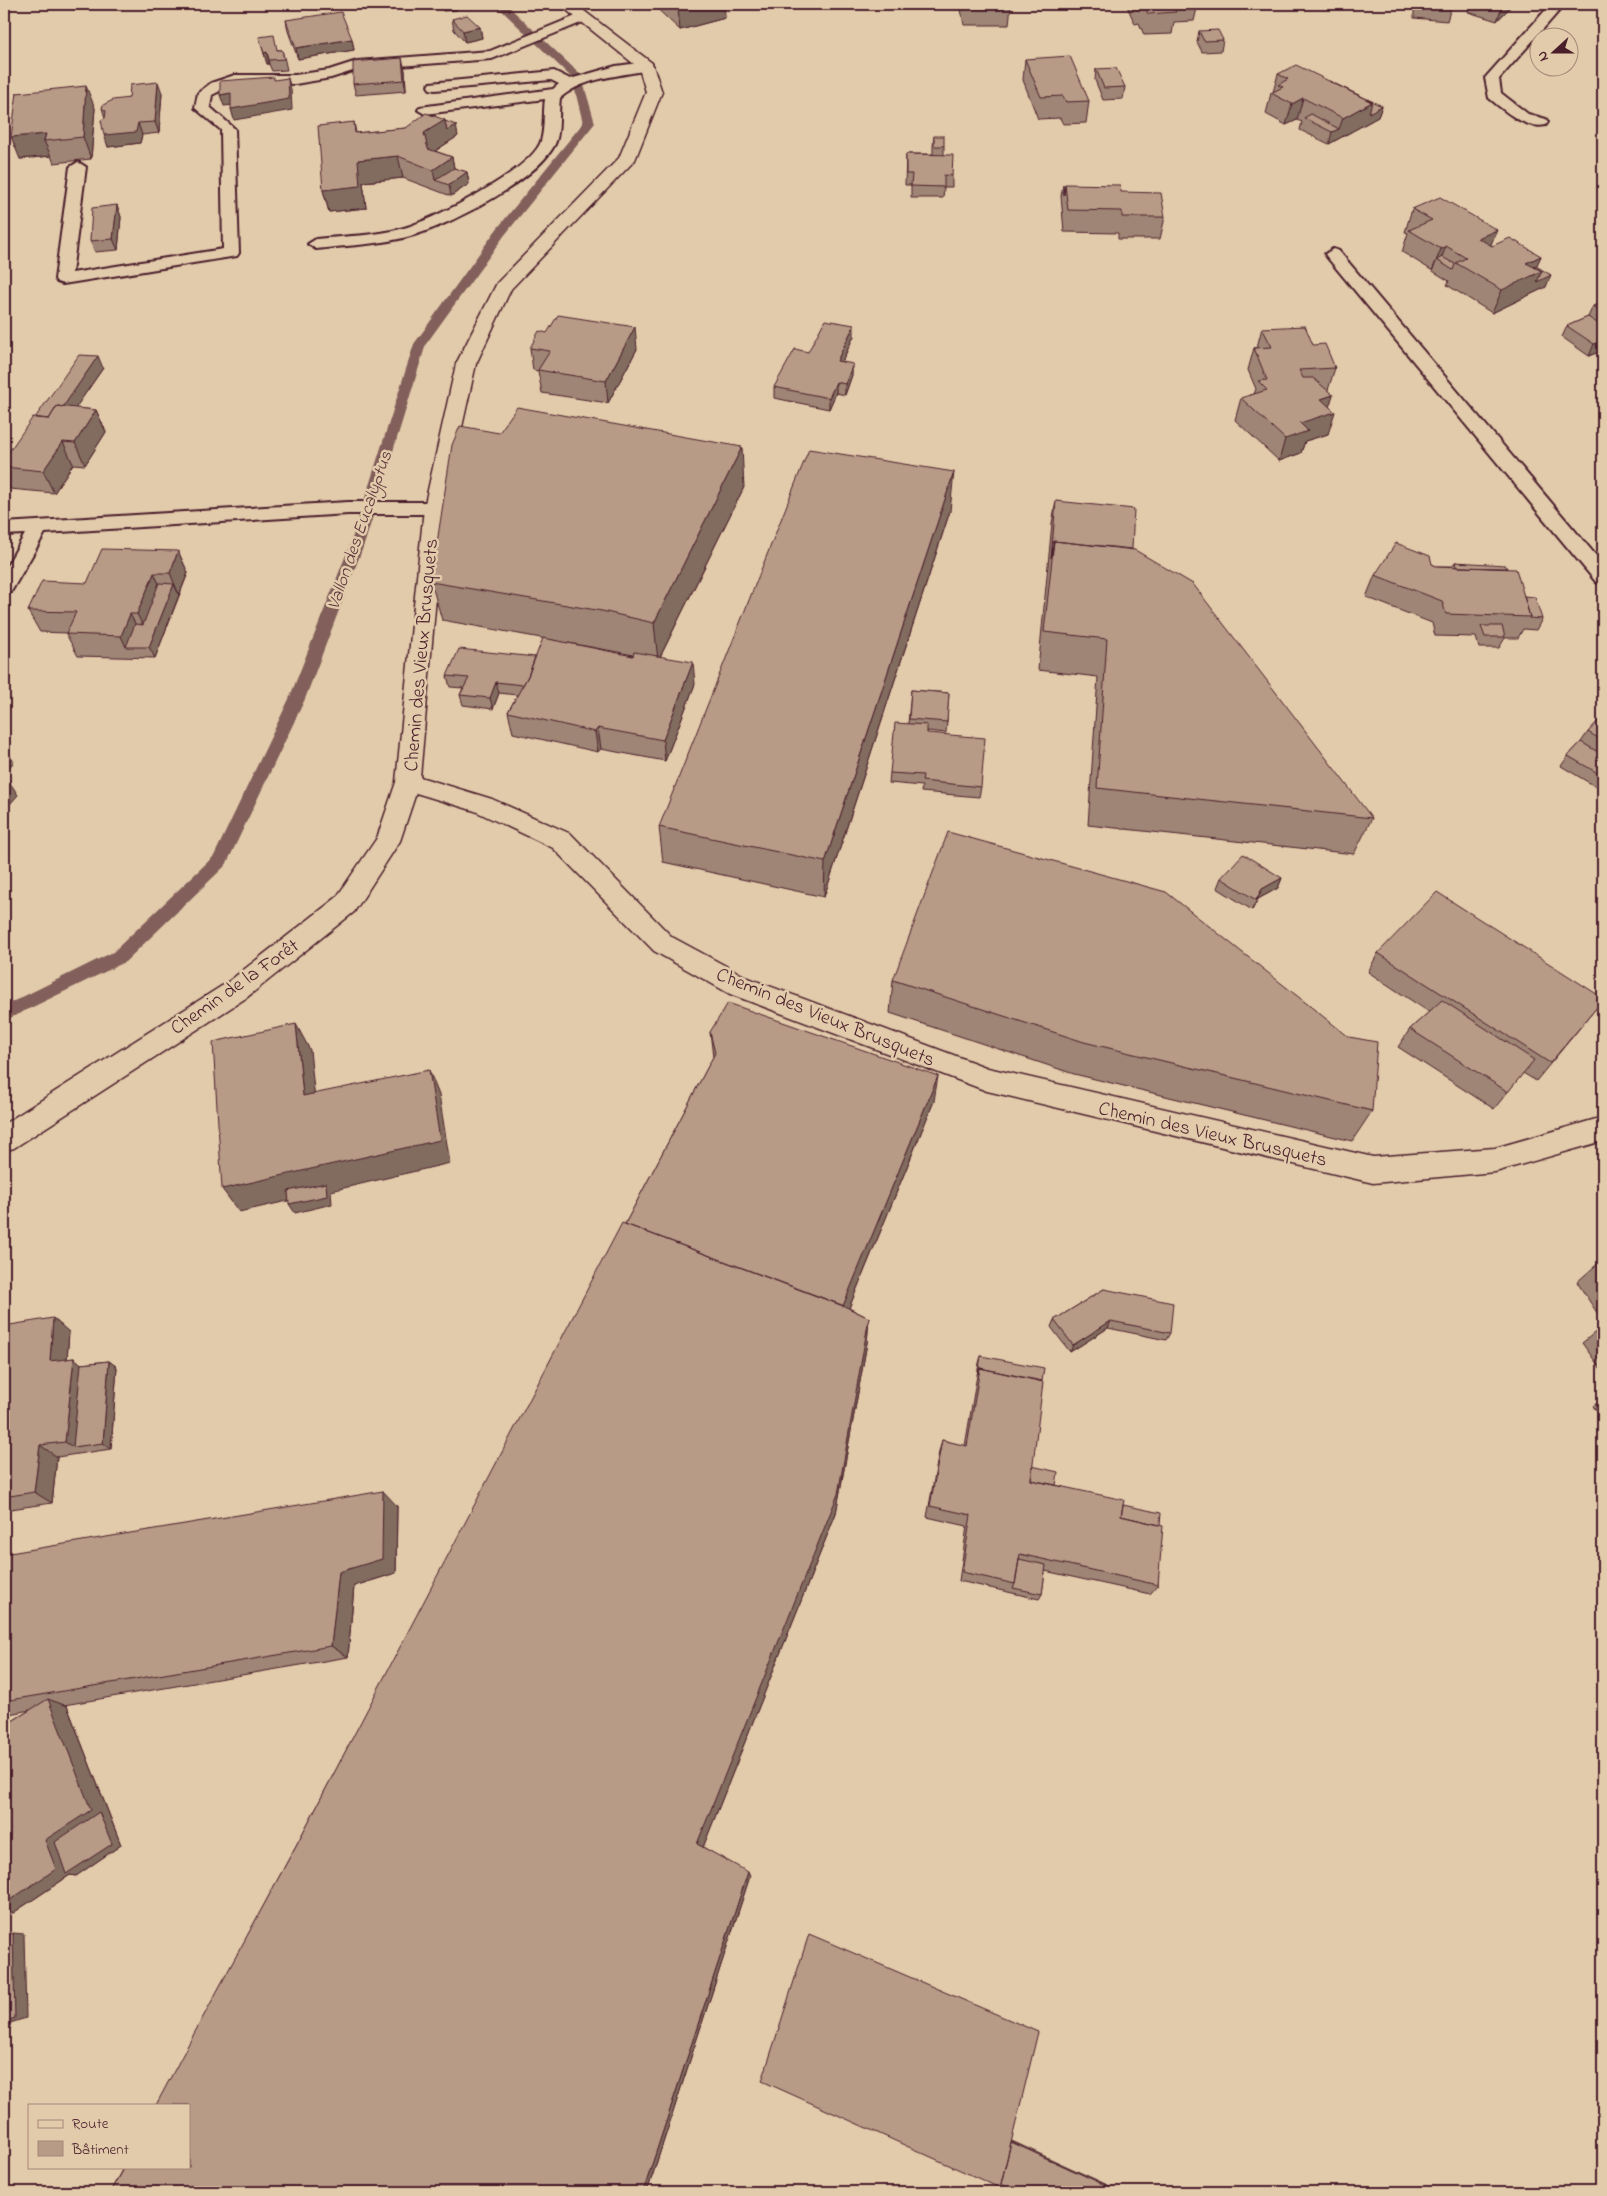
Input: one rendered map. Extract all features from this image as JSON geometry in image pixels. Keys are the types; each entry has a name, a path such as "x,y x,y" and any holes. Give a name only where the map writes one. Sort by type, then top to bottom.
{"street":[{"path":"575,10 646,66"},
{"name":"Chemin des Vieux Brusquets","path":"646,66 654,92 626,160 503,287 466,364 434,508 408,782 483,805 562,841 663,944 739,986 987,1079 1373,1170 1495,1160 1603,1128"},
{"name":"Chemin de la Forêt","path":"4,1139 237,990 345,905 388,841 408,782"}],"lane":[{"path":"1541,122 1523,117 1494,95 1492,78 1558,4"},
{"path":"78,167 63,279 231,253 228,129 202,108 205,93 222,81 249,77 287,80 340,72 357,65 492,55 575,10"},
{"path":"425,110 563,89 616,70 646,66"},
{"path":"435,86 554,75 563,89"},
{"path":"316,244 408,232 472,204 534,162 549,141 549,117 552,97 563,89"},
{"path":"1332,254 1603,577"},
{"path":"4,529 348,508 434,508"},
{"path":"4,586 39,526"}],"building":[{"path":"673,4 696,4 678,8"},
{"path":"1144,4 1171,4 1176,12 1148,14"},
{"path":"341,12 352,39 296,48 286,20"},
{"path":"467,15 480,27 463,31 452,19"},
{"path":"1218,30 1223,40 1204,41 1199,31"},
{"path":"274,35 277,50 282,50 284,59 269,60 267,52 264,53 259,37"},
{"path":"1070,56 1089,101 1066,102 1063,96 1041,97 1025,59"},
{"path":"402,58 404,80 353,84 353,62"},
{"path":"1296,65 1372,102 1343,118 1303,98 1292,104 1271,93 1283,87 1278,85 1288,79 1278,74"},
{"path":"1116,68 1125,87 1104,88 1096,69"},
{"path":"274,77 274,80 288,78 289,99 231,109 231,93 220,95 220,81"},
{"path":"1329,81 1382,106 1369,113 1372,102"},
{"path":"158,82 155,122 138,123 136,132 104,135 101,120 105,118 106,111 102,108 103,105 113,100 129,98 130,85"},
{"path":"86,86 83,137 44,141 46,134 11,137 17,93"},
{"path":"426,113 445,120 424,133 428,149 452,157 433,170 398,156 358,160 360,186 323,190 318,126 354,122 355,133 406,128"},
{"path":"1311,114 1339,129 1332,132 1304,118"},
{"path":"445,121 456,125 447,131"},
{"path":"934,136 944,136 944,146 934,146"},
{"path":"906,154 953,155 952,176 944,175 944,187 911,186 912,174 906,174"},
{"path":"454,168 467,172 449,185 435,180"},
{"path":"1065,184 1120,185 1121,192 1161,193 1165,217 1122,217 1122,211 1068,210"},
{"path":"1440,197 1497,230 1478,238 1492,246 1510,238 1541,256 1526,263 1542,271 1502,290 1456,263 1466,258 1446,246 1441,249 1409,230 1432,220 1412,209"},
{"path":"117,205 113,239 90,241 92,208"},
{"path":"1442,257 1455,264 1453,270 1437,260"},
{"path":"1536,266 1551,275 1537,282 1542,271 1534,267"},
{"path":"1603,302 1603,312 1593,306"},
{"path":"558,315 635,327 606,381 538,370 550,351 530,348 539,331 547,333"},
{"path":"1588,317 1603,327 1603,341 1594,344 1567,326"},
{"path":"825,320 854,325 837,361 853,364 845,384 836,382 829,398 774,387 795,349 808,352"},
{"path":"1305,326 1313,345 1325,344 1335,368 1299,370 1303,378 1313,378 1333,395 1321,399 1335,412 1300,423 1308,431 1285,439 1241,398 1267,390 1258,381 1267,380 1254,348 1272,347 1262,328"},
{"path":"79,355 98,356 63,407 57,406 49,419 35,418"},
{"path":"57,406 96,410 75,443 63,442 43,471 4,467 4,459 33,417 49,419"},
{"path":"517,407 742,447 654,623 602,611 431,582 452,445 460,426 499,433"},
{"path":"809,449 954,472 825,862 659,827"},
{"path":"1056,501 1134,509 1132,549 1054,541 1051,558"},
{"path":"1054,541 1135,550 1193,584 1372,818 1097,788 1107,639 1044,632"},
{"path":"1396,543 1430,556 1432,564 1436,566 1516,569 1530,617 1446,614 1442,601 1375,575"},
{"path":"102,549 178,551 170,573 154,573 137,614 130,614 121,636 66,634 76,612 28,611 42,581 87,583"},
{"path":"1455,562 1505,565 1507,568 1456,567"},
{"path":"159,583 174,584 149,647 126,647 135,624 143,625"},
{"path":"1524,596 1535,597 1542,619 1529,618"},
{"path":"1481,626 1502,626 1505,637 1485,637"},
{"path":"543,638 633,656 634,652 693,662 663,740 598,728 595,732 508,712 528,676"},
{"path":"459,649 535,657 523,685 496,682 490,698 460,695 469,678 447,676"},
{"path":"911,690 949,693 947,722 909,719"},
{"path":"1603,716 1603,741 1588,732"},
{"path":"895,723 927,725 927,733 985,738 981,787 922,781 923,775 890,773"},
{"path":"1581,742 1603,755 1603,776 1568,756"},
{"path":"948,832 1166,892 1349,1037 1377,1042 1372,1111 1084,1042 893,980"},
{"path":"1243,854 1282,878 1262,889 1256,900 1221,878"},
{"path":"1437,892 1603,998 1550,1063 1378,953"},
{"path":"1442,1000 1534,1060 1508,1092 1410,1029"},
{"path":"728,1003 938,1076 843,1306 625,1224 715,1053 710,1032"},
{"path":"296,1024 303,1096 429,1070 440,1140 222,1189 213,1042"},
{"path":"326,1183 327,1196 289,1204 288,1191"},
{"path":"622,1223 842,1305 869,1318 838,1494 697,1844 748,1872 643,2192 110,2192 123,2168 190,2168 190,2104 157,2104 299,1840"},
{"path":"1104,1289 1173,1303 1170,1333 1111,1321 1073,1345 1054,1320"},
{"path":"53,1318 50,1361 74,1358 65,1442 40,1445 34,1492 4,1497 4,1326"},
{"path":"981,1356 1044,1368 1042,1381 980,1368 978,1374"},
{"path":"109,1361 103,1443 73,1447 81,1364"},
{"path":"980,1368 1043,1382 1031,1480 1124,1500 1121,1516 1163,1526 1158,1585 1020,1554 1015,1584 962,1572 971,1515 930,1506 942,1440 967,1446"},
{"path":"1032,1466 1058,1472 1056,1485 1031,1480"},
{"path":"383,1491 382,1559 339,1572 331,1646 4,1701 4,1554"},
{"path":"1123,1505 1161,1513 1160,1525 1121,1516"},
{"path":"1019,1559 1046,1565 1042,1594 1013,1588"},
{"path":"48,1699 91,1810 45,1840 56,1869 4,1904 4,1726"},
{"path":"99,1812 112,1844 66,1874 55,1842"},
{"path":"13,1933 15,2018 4,2022 4,1937"},
{"path":"809,1934 1038,2032 1000,2188 762,2081"},
{"path":"1011,2142 1118,2192 1018,2192 1001,2184"}],"waterway":[{"name":"Vallon des Eucalyptus","path":"4,1014 119,957 220,860 297,699 358,542 420,344 500,233 589,123 577,77 500,4"}]}
